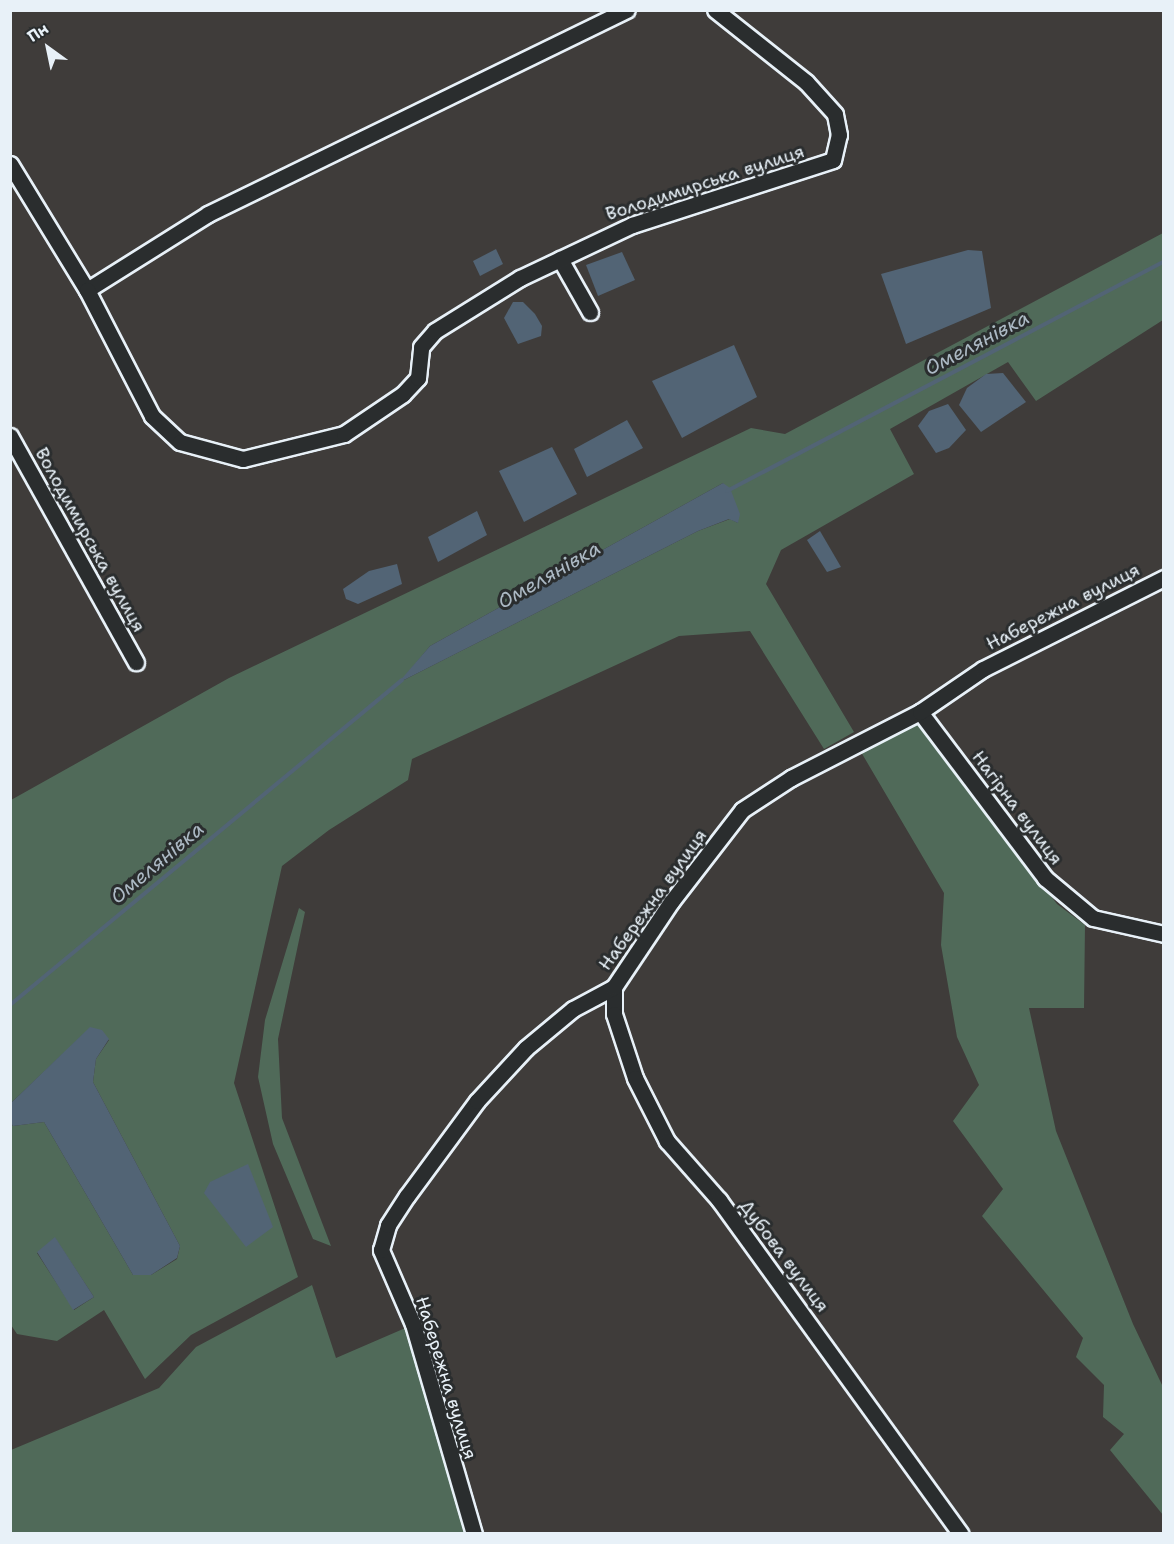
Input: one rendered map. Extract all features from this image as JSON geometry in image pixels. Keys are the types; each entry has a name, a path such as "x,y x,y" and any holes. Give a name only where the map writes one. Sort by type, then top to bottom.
{"street":[{"path":"87,290 208,214 627,10"},
{"name":"Володимирська вулиця","path":"10,164 87,290 152,416 164,431 180,442 243,459 344,434 404,394 418,378 421,347 435,331 520,278 632,225 833,160 839,135 836,114 806,82 715,10"},
{"path":"560,259 590,312"},
{"name":"Володимирська вулиця","path":"10,436 136,662"},
{"name":"Набережна вулиця","path":"474,1533 413,1324 381,1250 388,1225 477,1101 526,1048 573,1009 614,987 671,902 742,810 791,778 920,712 983,669 1164,579"},
{"name":"Нагірна вулиця","path":"920,712 1045,878 1093,918 1164,934"},
{"name":"Дубова вулиця","path":"614,987 614,1014 635,1078 667,1141 719,1200 961,1533"}],"green space":[{"path":"1163,233 1163,320 1036,401 1008,362 890,429 914,474 781,550 766,584 854,732 824,749 750,631 679,636 412,759 408,780 329,830 282,866 234,1083 298,1277 191,1335 145,1379 104,1310 57,1341 17,1334 11,1325 11,1123 13,1126 44,1122 133,1275 151,1275 177,1259 180,1246 93,1082 96,1059 109,1040 90,1028 11,1103 11,800 229,678 751,428 785,434","holes":["723,483 738,523 730,519 698,531 400,682 430,646","55,1238 94,1297 74,1310 37,1253"]},
{"path":"920,722 1057,904 1085,925 1084,1008 1029,1008 1056,1131 1133,1324 1163,1387 1163,1515 1110,1450 1124,1434 1103,1417 1104,1385 1076,1357 1083,1338 982,1216 1003,1189 953,1121 979,1085 957,1037 941,945 944,893 861,752"},
{"path":"299,908 305,912 278,1039 282,1118 331,1246 313,1239 273,1144 258,1077 265,1020"},
{"path":"312,1285 336,1358 410,1326 470,1534 11,1534 11,1450 159,1388 196,1347"}],"water":[{"path":"496,249 503,264 480,276 473,261"},
{"path":"968,250 982,251 991,308 906,344 881,274"},
{"path":"622,252 635,280 598,296 586,265"},
{"path":"513,302 523,302 535,314 542,326 541,336 518,344 504,318"},
{"path":"734,345 757,397 682,438 652,381"},
{"path":"1003,373 1026,402 981,432 959,405 967,388 986,374"},
{"path":"948,404 966,430 949,448 936,453 918,426 929,411"},
{"path":"627,420 643,448 587,477 574,449"},
{"path":"552,447 577,494 524,522 499,471"},
{"path":"723,483 730,488 740,514 738,523 729,519 698,531 398,683 430,646"},
{"path":"477,511 487,535 438,562 428,537"},
{"path":"820,531 841,567 827,572 807,540"},
{"path":"397,564 402,584 358,604 346,599 343,589 369,571"},
{"path":"90,1027 102,1030 109,1039 96,1059 93,1082 180,1246 177,1258 151,1275 133,1275 44,1122 13,1126 11,1123 11,1103"},
{"path":"248,1164 273,1227 246,1247 204,1193 210,1182"},
{"path":"55,1237 94,1297 73,1310 37,1252"}],"waterway":[{"name":"Омелянівка","path":"727,491 1164,262"},
{"name":"Омелянівка","path":"10,1005 402,680"}]}
